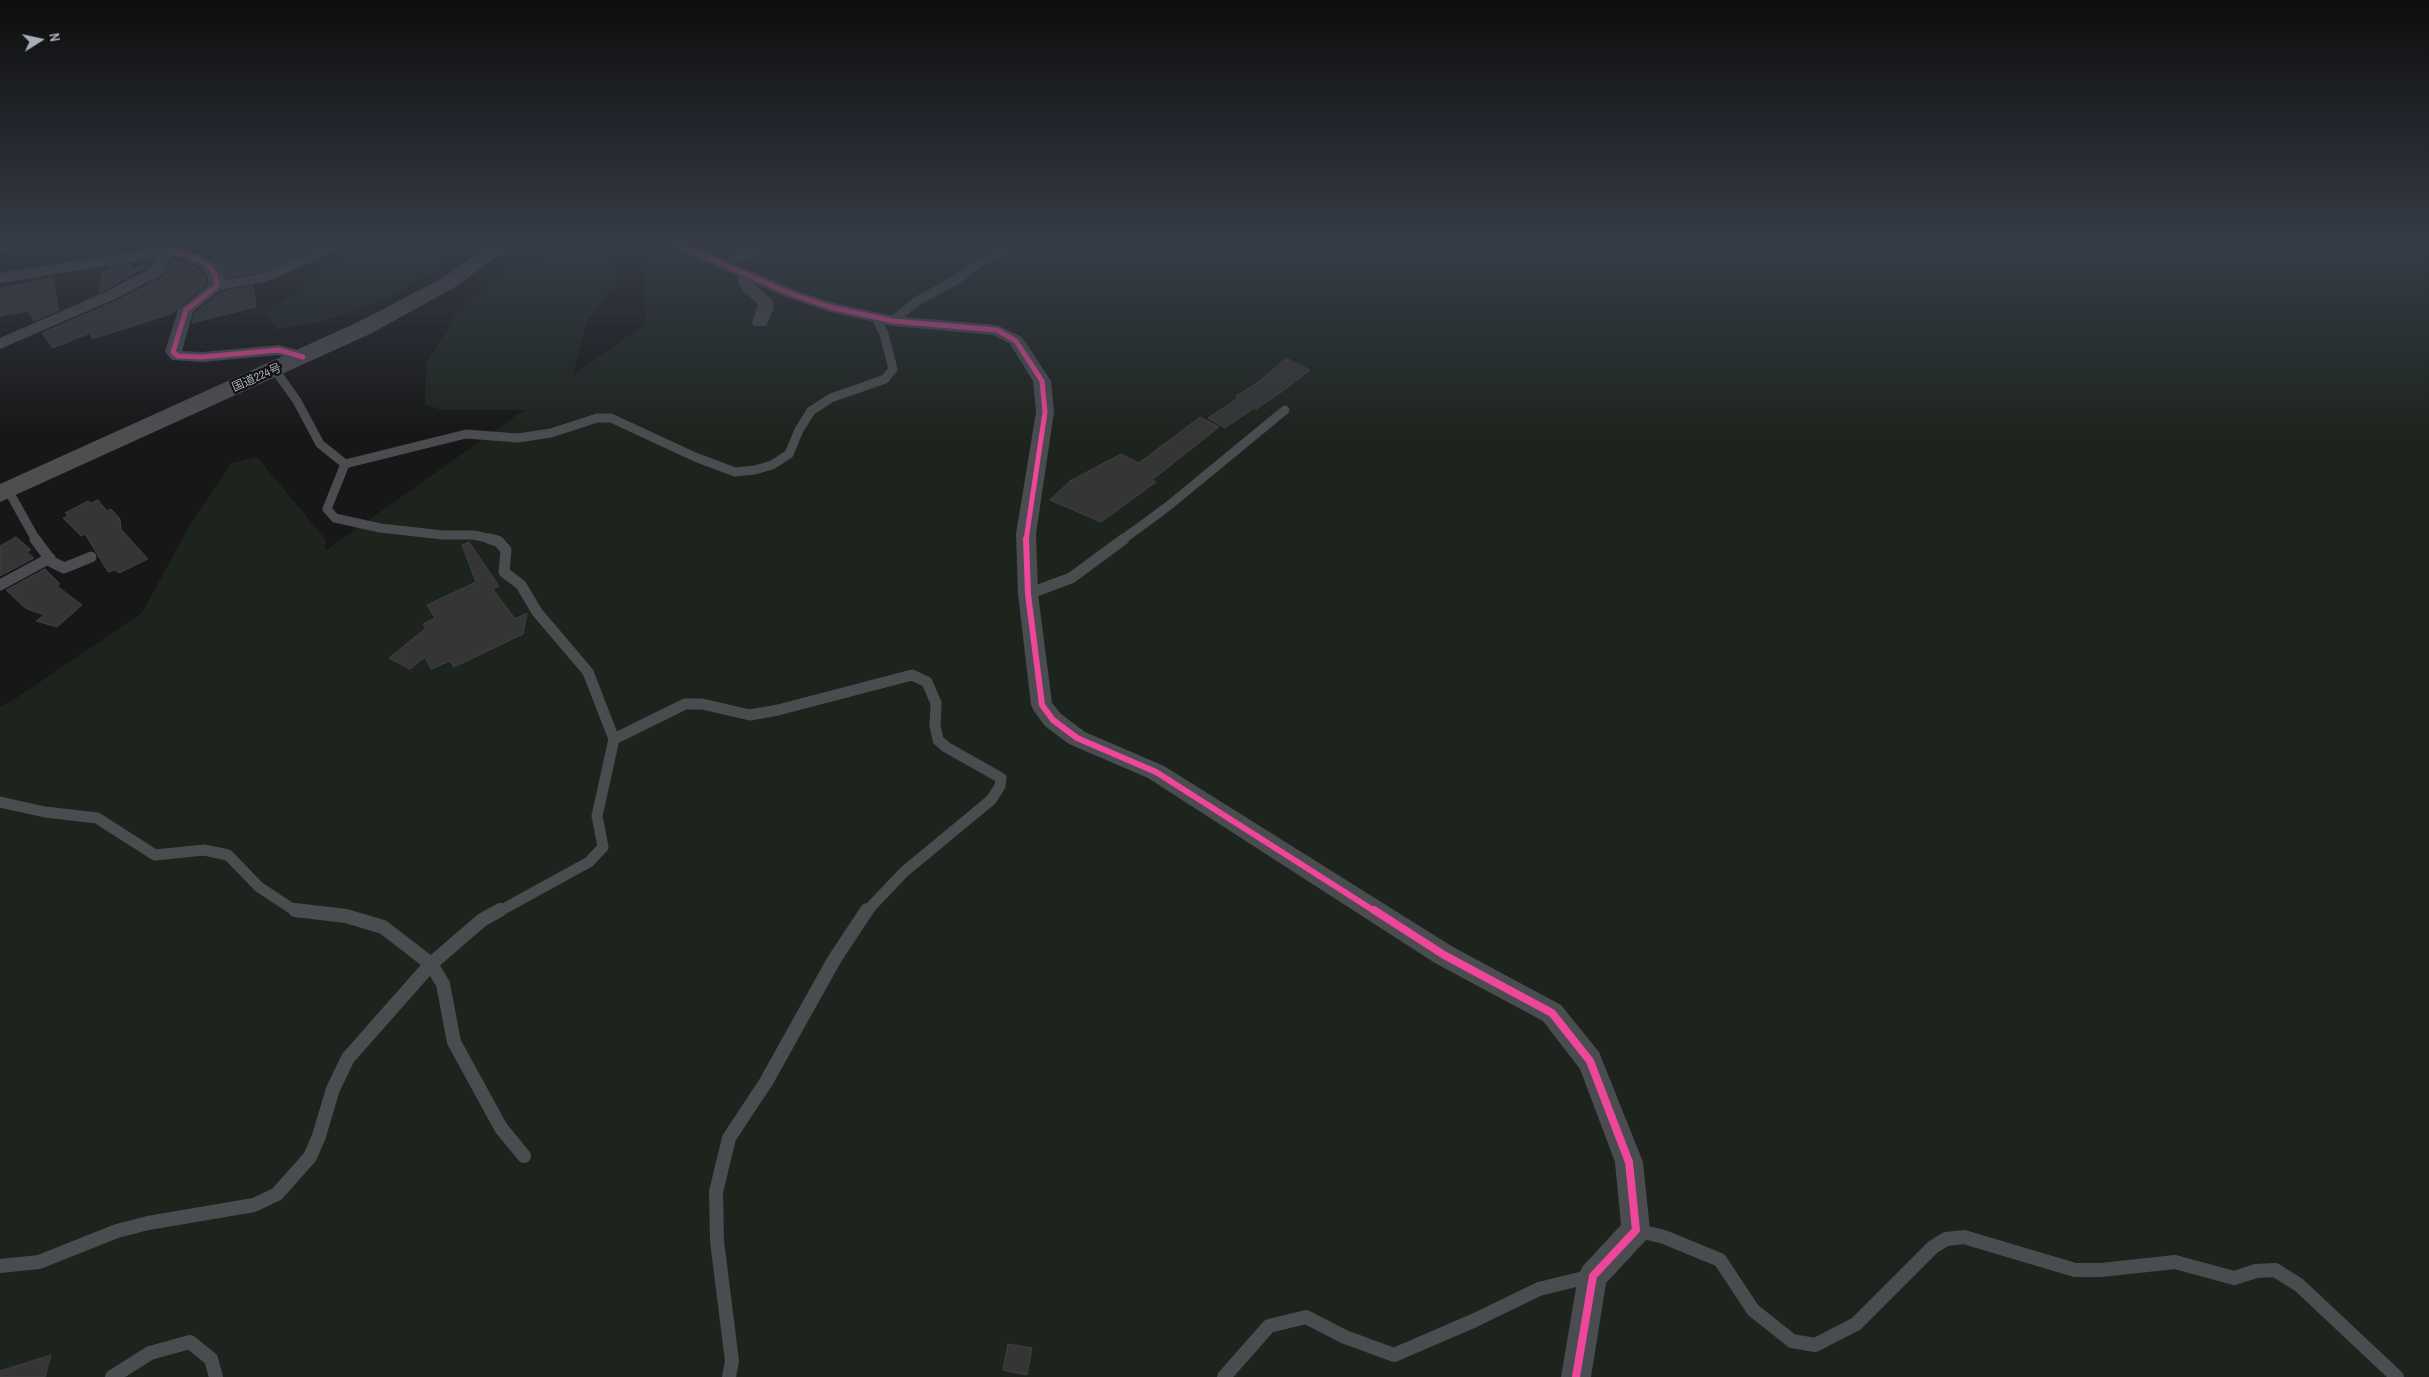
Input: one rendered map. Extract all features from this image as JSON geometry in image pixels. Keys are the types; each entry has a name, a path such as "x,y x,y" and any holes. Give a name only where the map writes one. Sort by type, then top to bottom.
{"highway":[{"name":"国道224号","path":"4,492 303,357 399,308"}],"street":[{"path":"0,344 81,308"},
{"path":"188,308 186,310 173,352 178,356 202,357 279,350 303,357"},
{"path":"760,323 766,308"},
{"path":"831,308 884,319 997,330 1016,341 1042,381 1045,412 1026,534 1028,594 1042,705 1053,720 1077,738 1156,772 1444,955 1552,1013 1590,1062 1629,1162 1636,1230 1593,1276 1576,1377"}],"lane":[{"path":"275,370 297,401 320,444 345,464 466,434 518,438 552,433 598,418 611,418 695,457 735,472 755,470 772,465 789,454 799,430 811,411 831,398 885,378 893,369 884,334 884,319 903,308"},
{"path":"1028,594 1052,587 1071,578 1167,507 1285,410"},
{"path":"0,1266 39,1262 148,1222 254,1205 277,1194 310,1157 319,1136 333,1089 348,1058 431,964 482,920 589,862 603,846 597,816 614,739 588,672 537,612 521,586 504,572 506,550 498,542 474,535 443,535 380,528 335,518 327,510 345,464"},
{"path":"4,492 28,530 50,558 64,568 91,557"},
{"path":"0,585 50,558"},
{"path":"614,739 686,704 702,704 750,715 778,710 912,675 927,682 936,703 934,725 938,740 946,747 1000,778 1000,786 991,800 904,872 870,906 834,960 766,1082 729,1138 716,1192 717,1241 732,1361 729,1377"},
{"path":"0,802 45,812 97,818 155,856 204,850 228,855 259,887 298,912 346,916 383,928 431,964 443,984 454,1042 501,1128 524,1156"},
{"path":"1636,1230 1664,1237 1720,1260 1753,1310 1792,1341 1815,1345 1856,1324 1932,1247 1946,1239 1964,1237 2075,1270 2100,1270 2175,1262 2234,1278 2256,1271 2275,1270 2299,1285 2397,1377"},
{"path":"1224,1377 1269,1326 1306,1316 1345,1337 1394,1355 1473,1321 1539,1289 1593,1276"},
{"path":"112,1377 150,1353 190,1342 211,1359 216,1377"}],"shaded area":[{"path":"273,308 360,308 320,322 276,329 266,313"},
{"path":"463,308 597,308 586,323 573,375 645,324 645,308 2429,308 2429,1377 0,1377 0,706 12,701 142,613 191,523 232,463 257,457 326,540 325,551 524,410 441,410 425,404 426,364 454,318"}],"building":[{"path":"0,308 59,308 59,310 34,321 28,311 0,316"},
{"path":"99,308 178,308 171,314 92,339 90,333 53,348 42,333"},
{"path":"201,308 251,308 192,323 195,313"},
{"path":"1286,358 1310,370 1280,393 1225,428 1208,418 1238,398 1236,396 1257,383"},
{"path":"1200,417 1219,427 1152,480 1156,482 1101,522 1050,500 1070,481 1121,454 1139,463"},
{"path":"98,500 107,511 111,509 120,519 121,529 148,559 119,573 115,570 108,572 85,534 81,536 63,518 68,516 65,513 88,501 91,503"},
{"path":"16,537 31,550 27,552 34,558 0,576 0,546"},
{"path":"469,542 499,586 493,589 515,619 527,613 523,634 454,667 450,661 431,669 425,657 410,669 389,658 426,628 423,624 435,618 427,605 476,582 462,545"},
{"path":"45,569 60,584 57,586 82,605 57,627 36,621 44,615 25,608 6,590"},
{"path":"1008,1344 1032,1348 1027,1375 1003,1370"},
{"path":"51,1355 45,1377 0,1377 0,1371"}],"cycle path":[{"path":"188,308 186,310 173,352 178,356 202,357 279,350 303,357"},
{"path":"836,308 893,321 997,330 1016,341 1042,381 1045,412 1026,534 1028,594 1042,705 1053,720 1077,738 1156,772 1444,955 1552,1013 1590,1061 1629,1162 1636,1230 1593,1276 1576,1377"}]}
